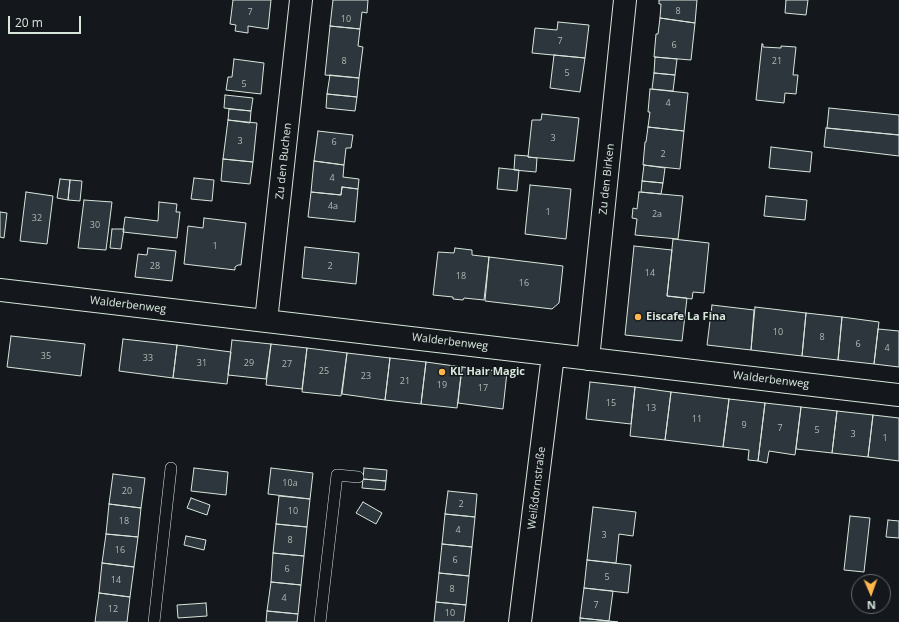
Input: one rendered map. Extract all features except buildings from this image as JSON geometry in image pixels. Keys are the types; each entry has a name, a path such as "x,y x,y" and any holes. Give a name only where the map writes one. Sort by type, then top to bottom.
{"street":[{"name":"Zu den Buchen","path":"266,321 301,0"},
{"name":"Zu den Birken","path":"588,359 625,0"},
{"name":"Walderbenweg","path":"0,290 899,395"},
{"name":"Weißdornstraße","path":"520,622 553,355"}],"lane":[{"path":"154,622 171,468"},
{"path":"320,622 337,475 358,478"}],"place":[{"name":"Eiscafe La Fina","path":"638,317"},
{"name":"KL Hair Magic","path":"442,372"}]}
